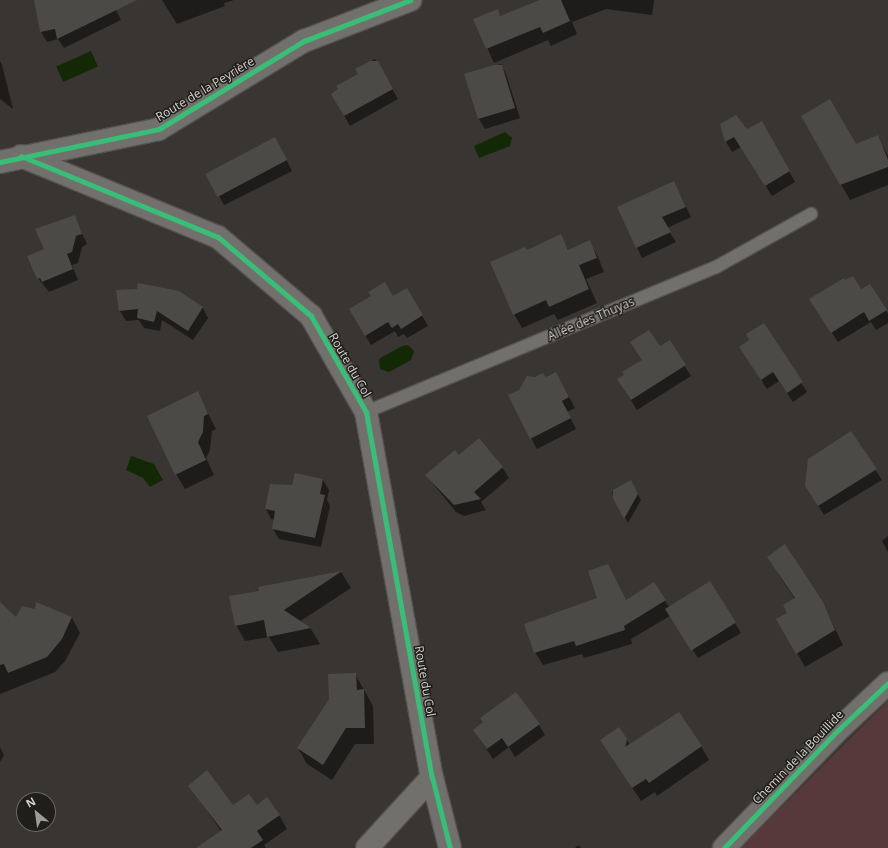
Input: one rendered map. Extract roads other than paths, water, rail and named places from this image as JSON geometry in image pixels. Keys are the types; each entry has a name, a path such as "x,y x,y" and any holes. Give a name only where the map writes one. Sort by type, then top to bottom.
{"street":[{"name":"Route de la Peyrière","path":"0,162 21,156 159,129 304,41 410,0"},
{"name":"Route du Col","path":"21,156 218,237 311,316 366,412 432,777 450,848"},
{"name":"Chemin de la Bouillide","path":"724,848 836,732 888,683"},
{"path":"367,848 432,777"}],"lane":[{"name":"Allée des Thuyas","path":"366,412 716,267 812,214"}]}
